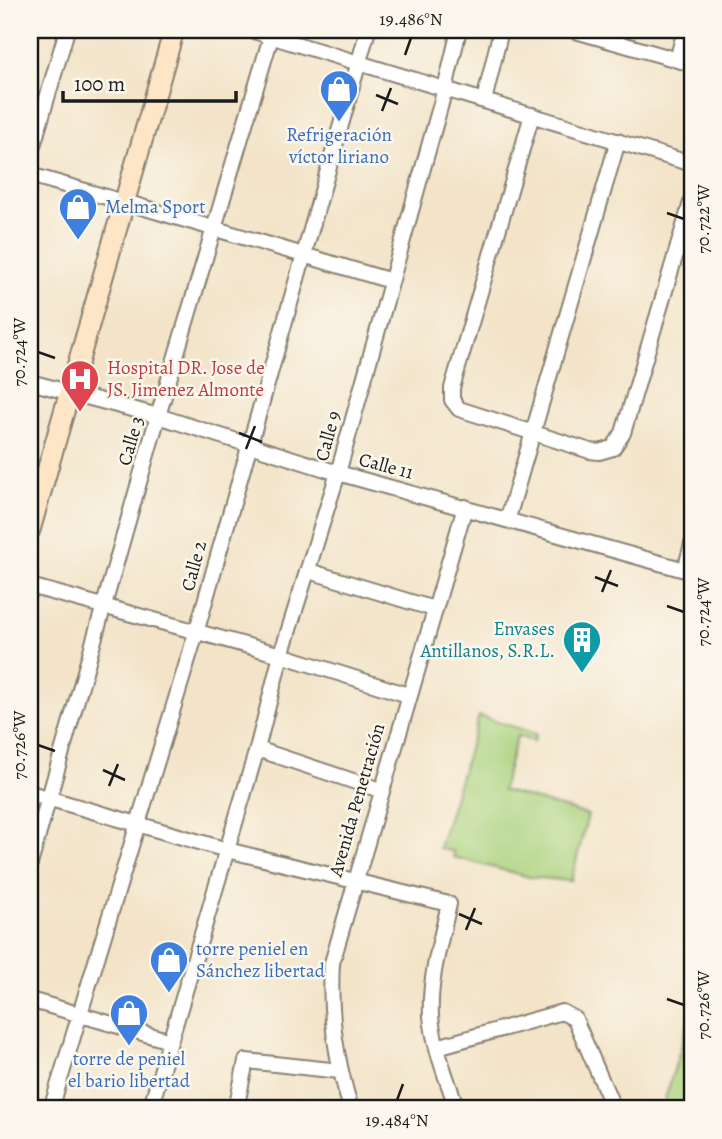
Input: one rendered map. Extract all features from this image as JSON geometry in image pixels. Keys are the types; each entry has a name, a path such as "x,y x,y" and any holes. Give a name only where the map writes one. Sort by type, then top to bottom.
{"main road":[{"path":"30,530 162,30"},
{"path":"119,200 174,30"},
{"path":"30,489 65,392"}],"street":[{"path":"30,156 67,30"},
{"path":"250,30 272,33 692,164"},
{"name":"Calle 2","path":"51,1109 196,633 301,255 368,30"},
{"name":"Calle 9","path":"150,1109 228,850 281,655 338,473 459,30"},
{"path":"484,101 501,30"},
{"path":"572,30 594,33 692,64"},
{"path":"677,60 685,30"},
{"name":"Calle 3","path":"30,864 158,416 216,229 272,33"},
{"path":"532,115 455,378 452,400 468,413 590,451 599,452 613,448 623,433 692,199"},
{"path":"509,519 618,141"},
{"path":"30,175 391,281"},
{"name":"Calle 11","path":"30,383 158,416 338,473 465,506 689,571"},
{"name":"Avenida Penetración","path":"351,1109 330,1020 332,963 380,790 465,506"},
{"path":"689,571 692,544"},
{"path":"309,571 435,609"},
{"path":"30,586 281,655 408,695"},
{"path":"257,749 380,790"},
{"path":"30,793 228,850 353,883 449,904 432,986 432,1016 437,1047 457,1109"},
{"path":"30,1000 170,1041"},
{"path":"437,1047 553,1013 569,1015 575,1019 614,1109"},
{"path":"236,1109 246,1061 340,1071"}],"green space":[{"path":"479,716 536,734 534,741 517,736 502,790 588,815 571,881 529,877 453,857 454,852 439,848"},
{"path":"692,1010 692,1109 667,1109 664,1103"}],"place":[{"name":"Refrigeración víctor liriano","path":"339,123"},
{"name":"Melma Sport","path":"78,241"},
{"name":"Hospital DR. Jose de JS. Jimenez Almonte","path":"80,413"},
{"name":"Envases Antillanos, S.R.L.","path":"582,674"},
{"name":"torre peniel en Sánchez libertad","path":"169,994"},
{"name":"torre de peniel el bario libertad","path":"129,1047"}]}
